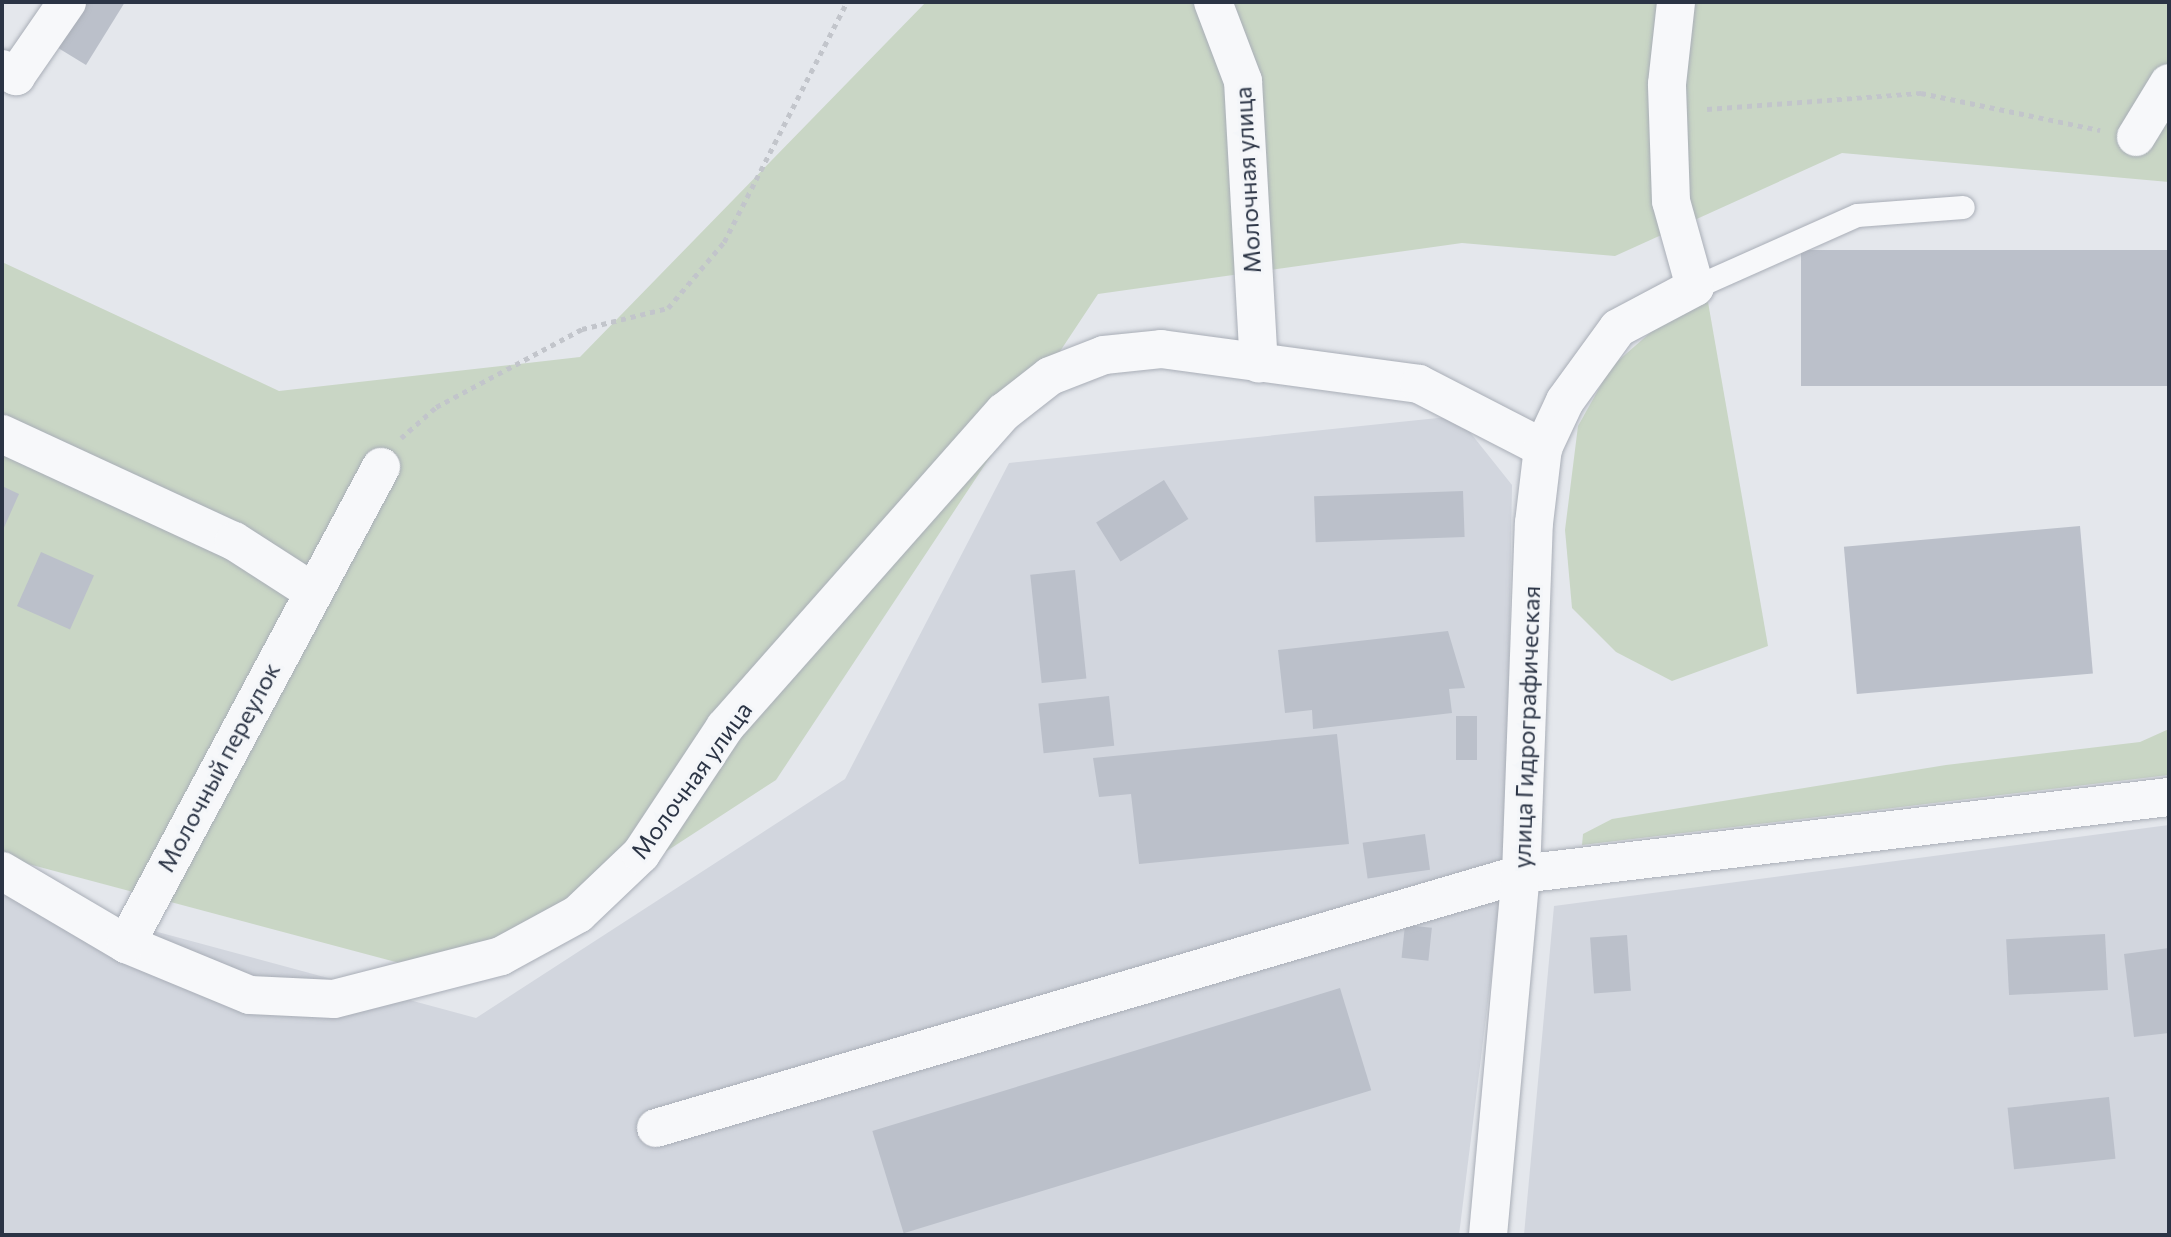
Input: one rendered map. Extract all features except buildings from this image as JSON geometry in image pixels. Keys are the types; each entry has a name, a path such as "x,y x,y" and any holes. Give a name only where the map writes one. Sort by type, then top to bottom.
{"street":[{"path":"2,69 16,76 67,2"},
{"name":"Молочная улица","path":"1213,2 1243,81 1259,364"},
{"path":"1676,2 1668,111 1671,201 1695,286"},
{"path":"2136,137 2169,83"},
{"name":"улица Гидрографическая","path":"1488,1235 1521,874 1534,523 1543,448 1565,401 1618,328 1695,286"},
{"name":"Молочная улица","path":"2,871 126,944 250,995 334,999 501,956 578,914 641,854 725,727 1004,412 1050,376 1104,355 1161,349 1419,384 1543,448"},
{"path":"2,434 234,541 310,590"},
{"name":"Молочный переулок","path":"126,944 310,590 381,467"},
{"path":"656,1128 1521,874 2169,797"}],"lane":[{"path":"1695,286 1857,215 1963,207"}],"path":[{"path":"381,467 407,431 436,407 582,329 668,308 724,242 847,2"},
{"path":"1668,111 1922,93 2136,137"}],"shaded area":[{"path":"1457,416 1512,485 1506,856 1459,1235 2,1235 2,890 476,1018 845,779 1009,463"},
{"path":"2169,825 2169,1235 1524,1235 1554,906"}],"green space":[{"path":"926,2 2169,2 2169,182 1842,153 1615,256 1462,243 1098,294 776,780 467,981 2,857 2,262 279,391 580,357"},
{"path":"1708,302 1768,646 1672,681 1616,652 1572,608 1565,530 1578,426 1611,367 1667,318"},
{"path":"2169,729 2169,775 1582,845 1583,834 1612,819 1946,765 2140,742"}]}
